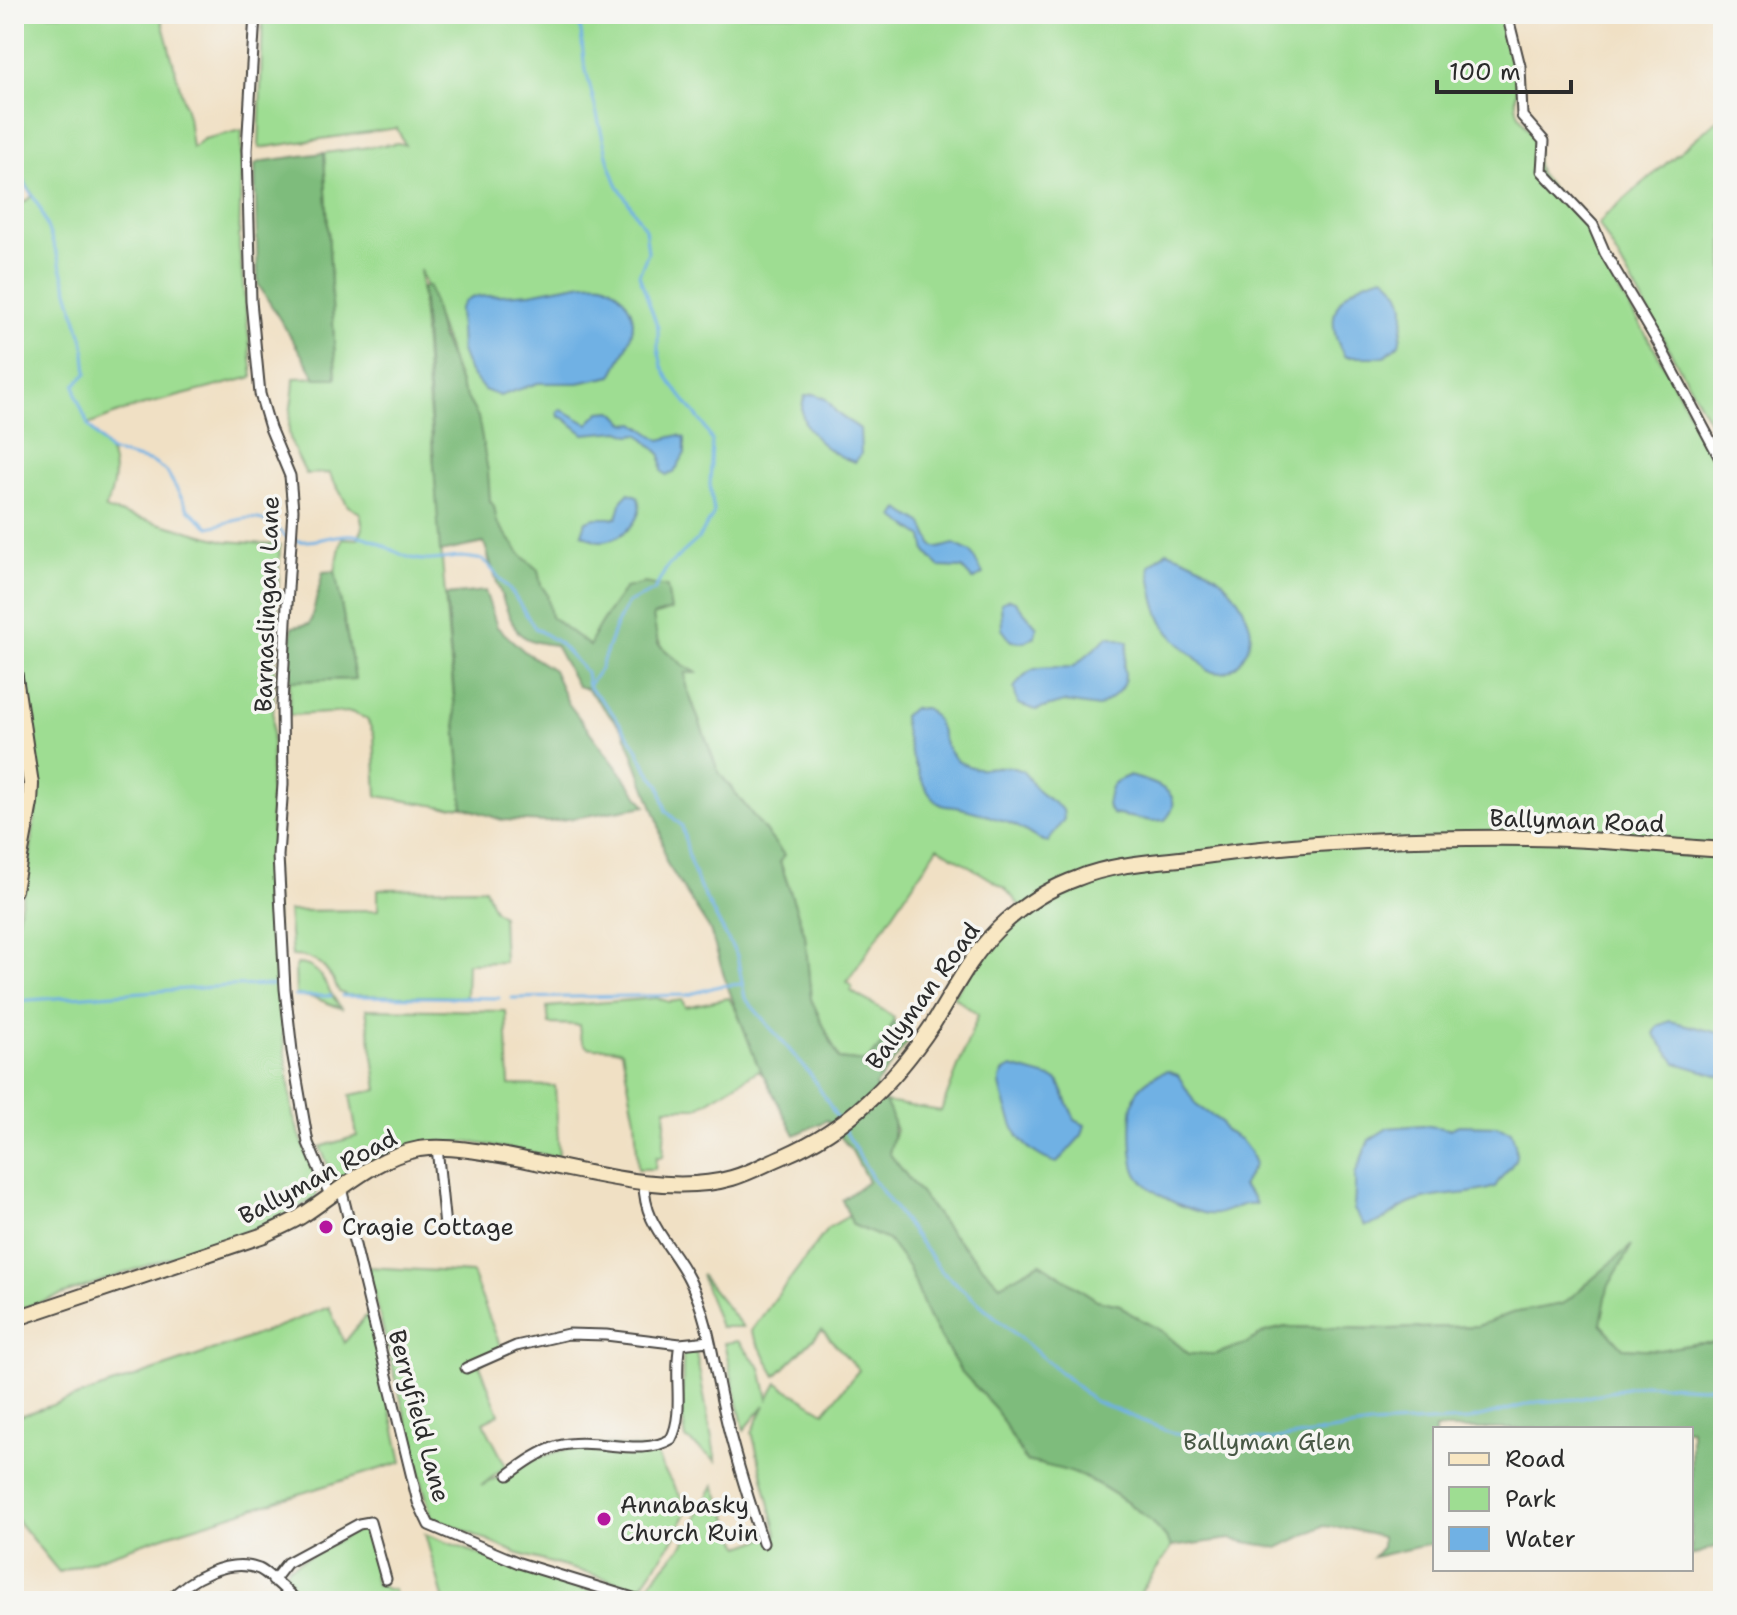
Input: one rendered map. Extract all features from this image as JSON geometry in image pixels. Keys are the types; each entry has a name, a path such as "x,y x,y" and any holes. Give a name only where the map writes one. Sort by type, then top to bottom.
{"street":[{"name":"Barnaslingan Lane","path":"255,14 247,150 251,301 260,394 290,476 293,510 282,706 283,784 278,856 285,989 308,1143 335,1192"},
{"path":"1507,14 1520,66 1522,116 1544,141 1542,171 1593,225 1605,253 1660,346 1723,464"},
{"path":"14,670 31,784 14,890"},
{"name":"Ballyman Road","path":"14,1319 264,1235 299,1217 390,1159 413,1150 437,1147 533,1160 644,1181 687,1184 733,1178 793,1152 854,1116 881,1092 905,1063 967,968 994,933 1021,909 1050,890 1082,876 1134,865 1310,844 1530,838 1723,850"},
{"path":"437,1147 445,1227"},
{"path":"644,1181 646,1209 689,1280 709,1341 731,1437 763,1543"},
{"name":"Berryfield Lane","path":"335,1192 418,1502 429,1525 519,1563 643,1601"},
{"path":"466,1368 516,1346 568,1334 680,1344 709,1341"},
{"path":"508,1475 532,1458 557,1446 597,1443 652,1447 671,1439 678,1419 676,1360 680,1344"},
{"path":"273,1581 287,1563 359,1524 370,1522 386,1579"},
{"path":"169,1601 195,1578 217,1570 240,1567 260,1570 298,1601"}],"green space":[{"path":"14,14 160,14 188,117 192,148 204,139 242,130 239,246 253,377 129,409 88,425 112,458 112,489 105,509 225,541 280,545 270,794 276,980 293,1116 319,1187 315,1198 277,1221 14,1311 14,936 29,866 36,806 32,732 14,628 14,205 21,205 33,195 22,178 21,152 14,154"},
{"path":"263,14 1502,14 1517,90 1516,106 1538,144 1536,160 1539,173 1586,227 1597,255 1655,349 1723,476 1723,1343 1699,1343 1660,1350 1623,1348 1601,1324 1563,1304 1512,1313 1478,1326 1389,1329 1285,1327 1265,1332 1245,1344 1216,1354 1189,1354 1163,1332 1120,1305 1097,1300 1041,1263 1000,1286 950,1232 889,1153 896,1130 885,1102 941,1111 978,1015 953,996 1020,906 1005,888 938,847 847,982 852,986 851,991 894,1018 886,1040 866,1062 839,1059 811,999 805,935 780,861 784,855 718,771 686,686 685,673 695,672 672,657 660,643 653,627 654,613 667,587 596,657 513,594 490,567 462,389 420,270 463,807 444,807 377,796 374,735 367,719 351,712 289,715 290,681 355,679 335,571 342,538 358,539 363,528 360,513 348,506 329,473 306,474 292,443 289,424 294,378 336,377 324,153 398,143 405,145 397,128 259,148"},
{"path":"1723,115 1723,446 1599,224"},
{"path":"324,153 336,378 316,378 258,284 255,164"},
{"name":"Ballyman Glen","path":"429,286 441,336 462,389 478,417 490,501 497,522 522,556 538,570 551,617 590,646 600,624 625,588 644,583 667,587 671,610 653,616 658,644 697,673 685,673 686,686 718,771 784,855 780,862 805,935 811,999 839,1059 867,1062 886,1040 893,1022 914,1034 875,1086 892,1118 889,1153 950,1232 1000,1285 1040,1263 1097,1300 1120,1305 1163,1332 1189,1354 1216,1354 1245,1344 1265,1332 1285,1327 1390,1329 1478,1326 1512,1313 1563,1304 1632,1245 1608,1287 1601,1324 1623,1348 1660,1350 1699,1343 1723,1343 1723,1544 1693,1555 1693,1427 1433,1427 1433,1543 1373,1557 1382,1547 1382,1537 1323,1526 1278,1548 1230,1539 1172,1547 1143,1514 1101,1486 1070,1472 1026,1461 995,1408 960,1370 928,1316 909,1268 888,1240 853,1225 842,1200 868,1181 852,1151 827,1120 795,1135 756,1061 710,930 666,862 658,821 624,731 587,689 577,686 555,645 531,640 519,633 504,603 484,543 440,552 422,287"},
{"path":"335,571 355,679 290,681 292,627 310,624 323,572"},
{"path":"485,591 497,627 525,652 553,670 568,703 646,806 549,822 502,820 463,807 446,595"},
{"path":"14,708 23,783 18,800 14,799"},
{"path":"485,888 494,910 502,916 504,962 467,963 466,997 346,995 339,992 322,965 309,958 292,956 288,911 378,910 378,889"},
{"path":"297,964 306,965 319,974 343,1009 315,998 296,995"},
{"path":"657,998 669,1002 682,1000 685,1007 729,998 760,1053 773,1066 762,1073 759,1070 697,1108 666,1108 663,1157 656,1157 655,1169 638,1169 635,1119 622,1051 588,1047 583,1043 579,1025 549,1024 547,1007"},
{"path":"366,1009 506,1011 509,1085 555,1086 559,1157 469,1142 423,1142 335,1181 320,1147 357,1136 350,1095 378,1090"},
{"path":"849,1216 853,1225 888,1240 909,1268 928,1316 960,1370 995,1408 1026,1461 1070,1472 1101,1486 1143,1514 1165,1536 1172,1547 1134,1601 658,1601 642,1592 682,1546 714,1485 741,1547 777,1534 752,1432 765,1405 744,1430 724,1343 738,1341 761,1368 768,1399 777,1383 824,1412 859,1370 822,1330 776,1376 751,1331 828,1228"},
{"path":"367,1267 472,1273 501,1348 480,1365 499,1414 483,1422 506,1466 481,1486 525,1464 564,1450 605,1445 655,1451 688,1508 675,1537 640,1588 516,1553 436,1518 432,1520"},
{"path":"701,1275 743,1327 720,1327"},
{"path":"329,1307 344,1343 369,1312 402,1462 59,1572 14,1517 14,1418 235,1343"},
{"path":"695,1347 716,1461 686,1439 682,1413 683,1350"},
{"path":"361,1528 370,1530 381,1572 374,1576 376,1585 386,1590 394,1589 395,1598 387,1598 386,1601 307,1601 284,1583 283,1575 289,1567"},
{"path":"425,1534 521,1570 622,1601 444,1601"}],"water":[{"path":"1384,276 1399,291 1404,307 1399,344 1384,357 1345,357 1334,328 1338,305 1355,287"},
{"path":"583,283 603,283 614,289 627,304 632,316 631,336 612,376 578,383 538,383 500,396 484,390 469,371 461,351 459,309 465,301 474,297 530,293"},
{"path":"814,394 826,399 838,414 860,429 861,454 855,462 825,446 808,428 802,407 805,396"},
{"path":"561,409 588,424 600,412 612,411 624,422 635,423 660,440 679,435 685,438 685,453 674,473 666,475 662,471 661,455 639,434 620,431 584,434 559,417 558,411"},
{"path":"629,493 637,496 639,512 624,533 600,541 582,534 586,521 617,518 622,500"},
{"path":"899,509 923,524 933,546 939,548 954,544 971,552 983,574 973,580 962,568 939,567 926,552 923,537 894,517"},
{"path":"1167,551 1191,560 1220,578 1244,609 1251,633 1242,659 1232,669 1219,673 1208,671 1171,635 1163,622 1149,566"},
{"path":"1009,599 1015,601 1037,627 1034,637 1025,642 1011,641 1002,629 1001,603"},
{"path":"1109,636 1128,642 1125,680 1112,697 1098,707 1064,702 1036,710 1018,704 1014,688 1026,674 1039,668 1073,667"},
{"path":"925,708 936,719 946,747 956,759 970,767 1010,767 1022,771 1038,791 1063,810 1064,819 1048,842 1009,823 969,810 944,806 935,800 915,765 903,716 912,709"},
{"path":"1128,776 1147,781 1171,795 1172,810 1165,820 1152,821 1112,814 1107,805 1110,789 1114,783"},
{"path":"1670,1021 1723,1034 1723,1077 1676,1063 1654,1034 1658,1026"},
{"path":"1012,1067 1058,1080 1075,1120 1085,1125 1082,1135 1057,1163 1032,1151 1014,1128 1000,1085 1003,1073"},
{"path":"1167,1071 1178,1075 1196,1105 1221,1122 1225,1131 1240,1139 1250,1152 1255,1164 1242,1186 1256,1204 1241,1205 1217,1214 1203,1213 1168,1200 1139,1177 1132,1148 1134,1099 1146,1082"},
{"path":"1422,1125 1449,1129 1459,1125 1496,1126 1511,1131 1516,1158 1495,1187 1420,1200 1378,1223 1365,1226 1354,1210 1355,1174 1369,1140 1388,1128"}],"waterway":[{"path":"575,14 609,163 617,184 645,229 648,252 639,275 658,328 662,366 712,441 710,485 714,514 698,539 667,567 654,591 628,603 617,622 600,669 588,686"},
{"path":"14,38 19,45 21,63 18,104 22,178 41,210 84,344 87,373 75,385 88,425 109,451 152,462 167,472 188,509 209,527 250,518 266,521 295,540 313,541 354,535 417,559 460,557 484,560 513,594 535,628 559,643 586,672 588,686 609,708 636,746 660,786 666,811 682,826 700,888 737,956 745,998 811,1075 838,1119"},
{"path":"512,998 687,995 719,986 742,984"},
{"path":"14,1001 273,985"},
{"path":"295,996 331,996"},
{"path":"342,996 499,998"},
{"path":"844,1129 873,1179 941,1271 1094,1401 1175,1434 1271,1440 1370,1425 1469,1420 1537,1402 1578,1399 1644,1384 1723,1385"}],"place":[{"name":"Cragie Cottage","path":"326,1227"},
{"name":"Annabasky Church Ruin","path":"604,1519"}]}
